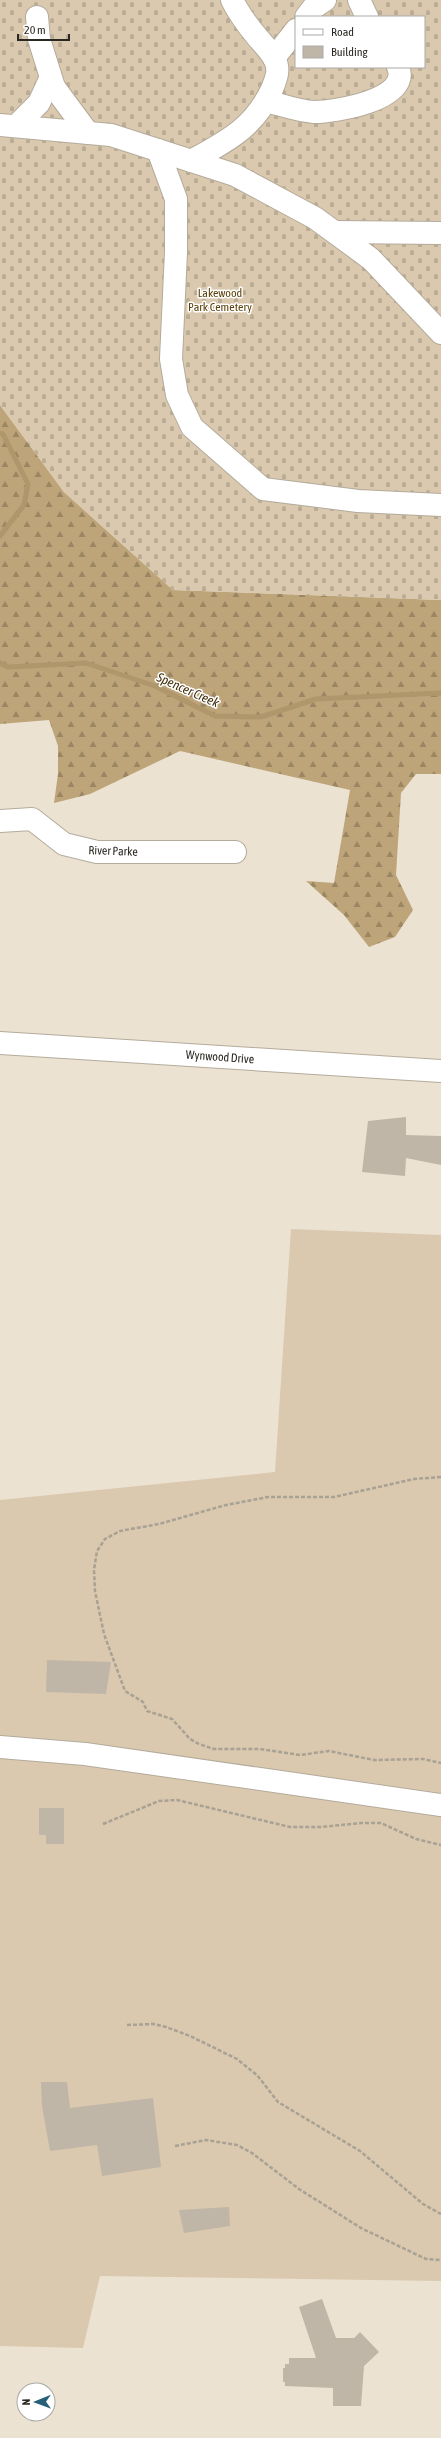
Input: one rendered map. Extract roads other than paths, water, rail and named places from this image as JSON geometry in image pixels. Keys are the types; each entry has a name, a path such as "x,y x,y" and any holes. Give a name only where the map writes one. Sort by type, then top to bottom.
{"street":[{"path":"192,161 228,141 251,122 266,101 276,79 278,67 274,58 249,27 232,0"},
{"path":"307,16 313,8 325,0"},
{"path":"359,0 367,16"},
{"path":"37,17 39,39 50,79 58,93 88,133"},
{"path":"274,58 295,31"},
{"path":"266,101 313,112 356,106 385,96 398,81 398,68"},
{"path":"8,126 39,104 50,79"},
{"path":"8,126 111,134 235,176 316,218 371,259 441,333"},
{"path":"158,150 176,199 176,252 171,360 177,395 192,427 263,489 358,501 441,505"},
{"path":"335,232 441,233"},
{"name":"River Parke","path":"0,821 32,819 64,844 96,852 235,852"},
{"name":"Wynwood Drive","path":"0,1043 441,1071"},
{"path":"0,1747 85,1754 441,1805"}],"waterway":[{"name":"Spencer Creek","path":"0,433 3,434 28,484 24,505 0,536"},
{"name":"Spencer Creek","path":"0,663 8,667 86,663 155,686 215,716 261,717 316,699 441,693"}],"park label":[{"name":"Lakewood Park Cemetery","path":"220,300"}]}
